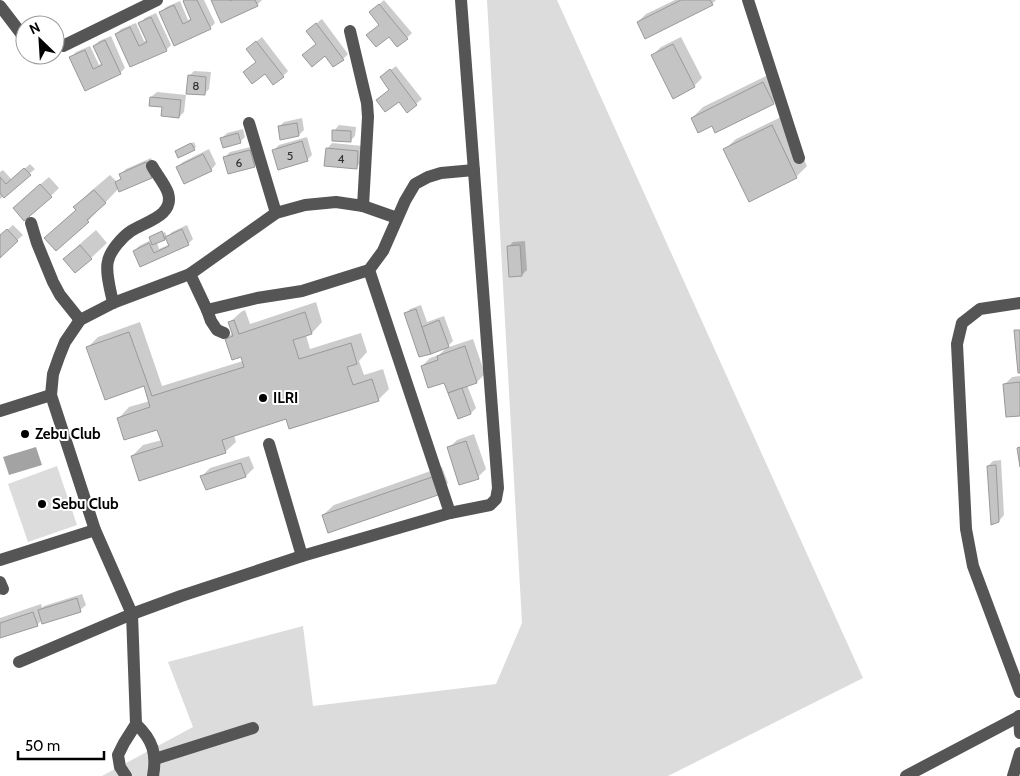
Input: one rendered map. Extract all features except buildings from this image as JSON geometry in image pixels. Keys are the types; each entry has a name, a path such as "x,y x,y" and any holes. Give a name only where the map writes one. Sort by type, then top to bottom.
{"street":[{"path":"65,45 157,0"},
{"path":"19,662 132,614 182,596 302,556 450,513 490,505 496,499 498,488 461,0"},
{"path":"748,0 799,158"},
{"path":"4,4 15,23"},
{"path":"350,31 367,103 368,117 363,206"},
{"path":"249,123 276,213"},
{"path":"113,303 106,267 112,250 130,231 158,217 168,208 168,192 152,166"},
{"path":"207,310 302,290 369,270 383,251 405,201 415,184 441,173 474,170"},
{"path":"126,776 120,767 118,755 136,724 132,614 95,530 51,395 54,374 65,342 80,320 113,303 190,274 276,213 305,206 336,202 363,206 397,218"},
{"path":"31,223 53,282 60,295 80,320"},
{"path":"369,270 450,513"},
{"path":"190,274 211,321 217,330 224,333"},
{"path":"1020,303 980,309 962,322 957,344 966,529 973,566 1020,692"},
{"path":"0,412 51,395"},
{"path":"269,444 302,556"},
{"path":"0,560 95,530"},
{"path":"906,776 1019,716 1020,733"},
{"path":"136,724 144,731 153,749 155,759 153,776"},
{"path":"155,759 253,728"},
{"path":"1013,776 1020,753"}],"shaded area":[{"path":"487,0 557,0 863,678 668,776 102,776 193,727 168,662 303,626 313,706 496,684 522,623"},
{"path":"36,447 42,465 9,475 3,457"},
{"name":"Sebu Club","path":"57,466 77,525 28,542 8,484"}],"place":[{"name":"ILRI","path":"263,398"},
{"name":"Zebu Club","path":"25,434"},
{"name":"Sebu Club","path":"42,504"}]}
